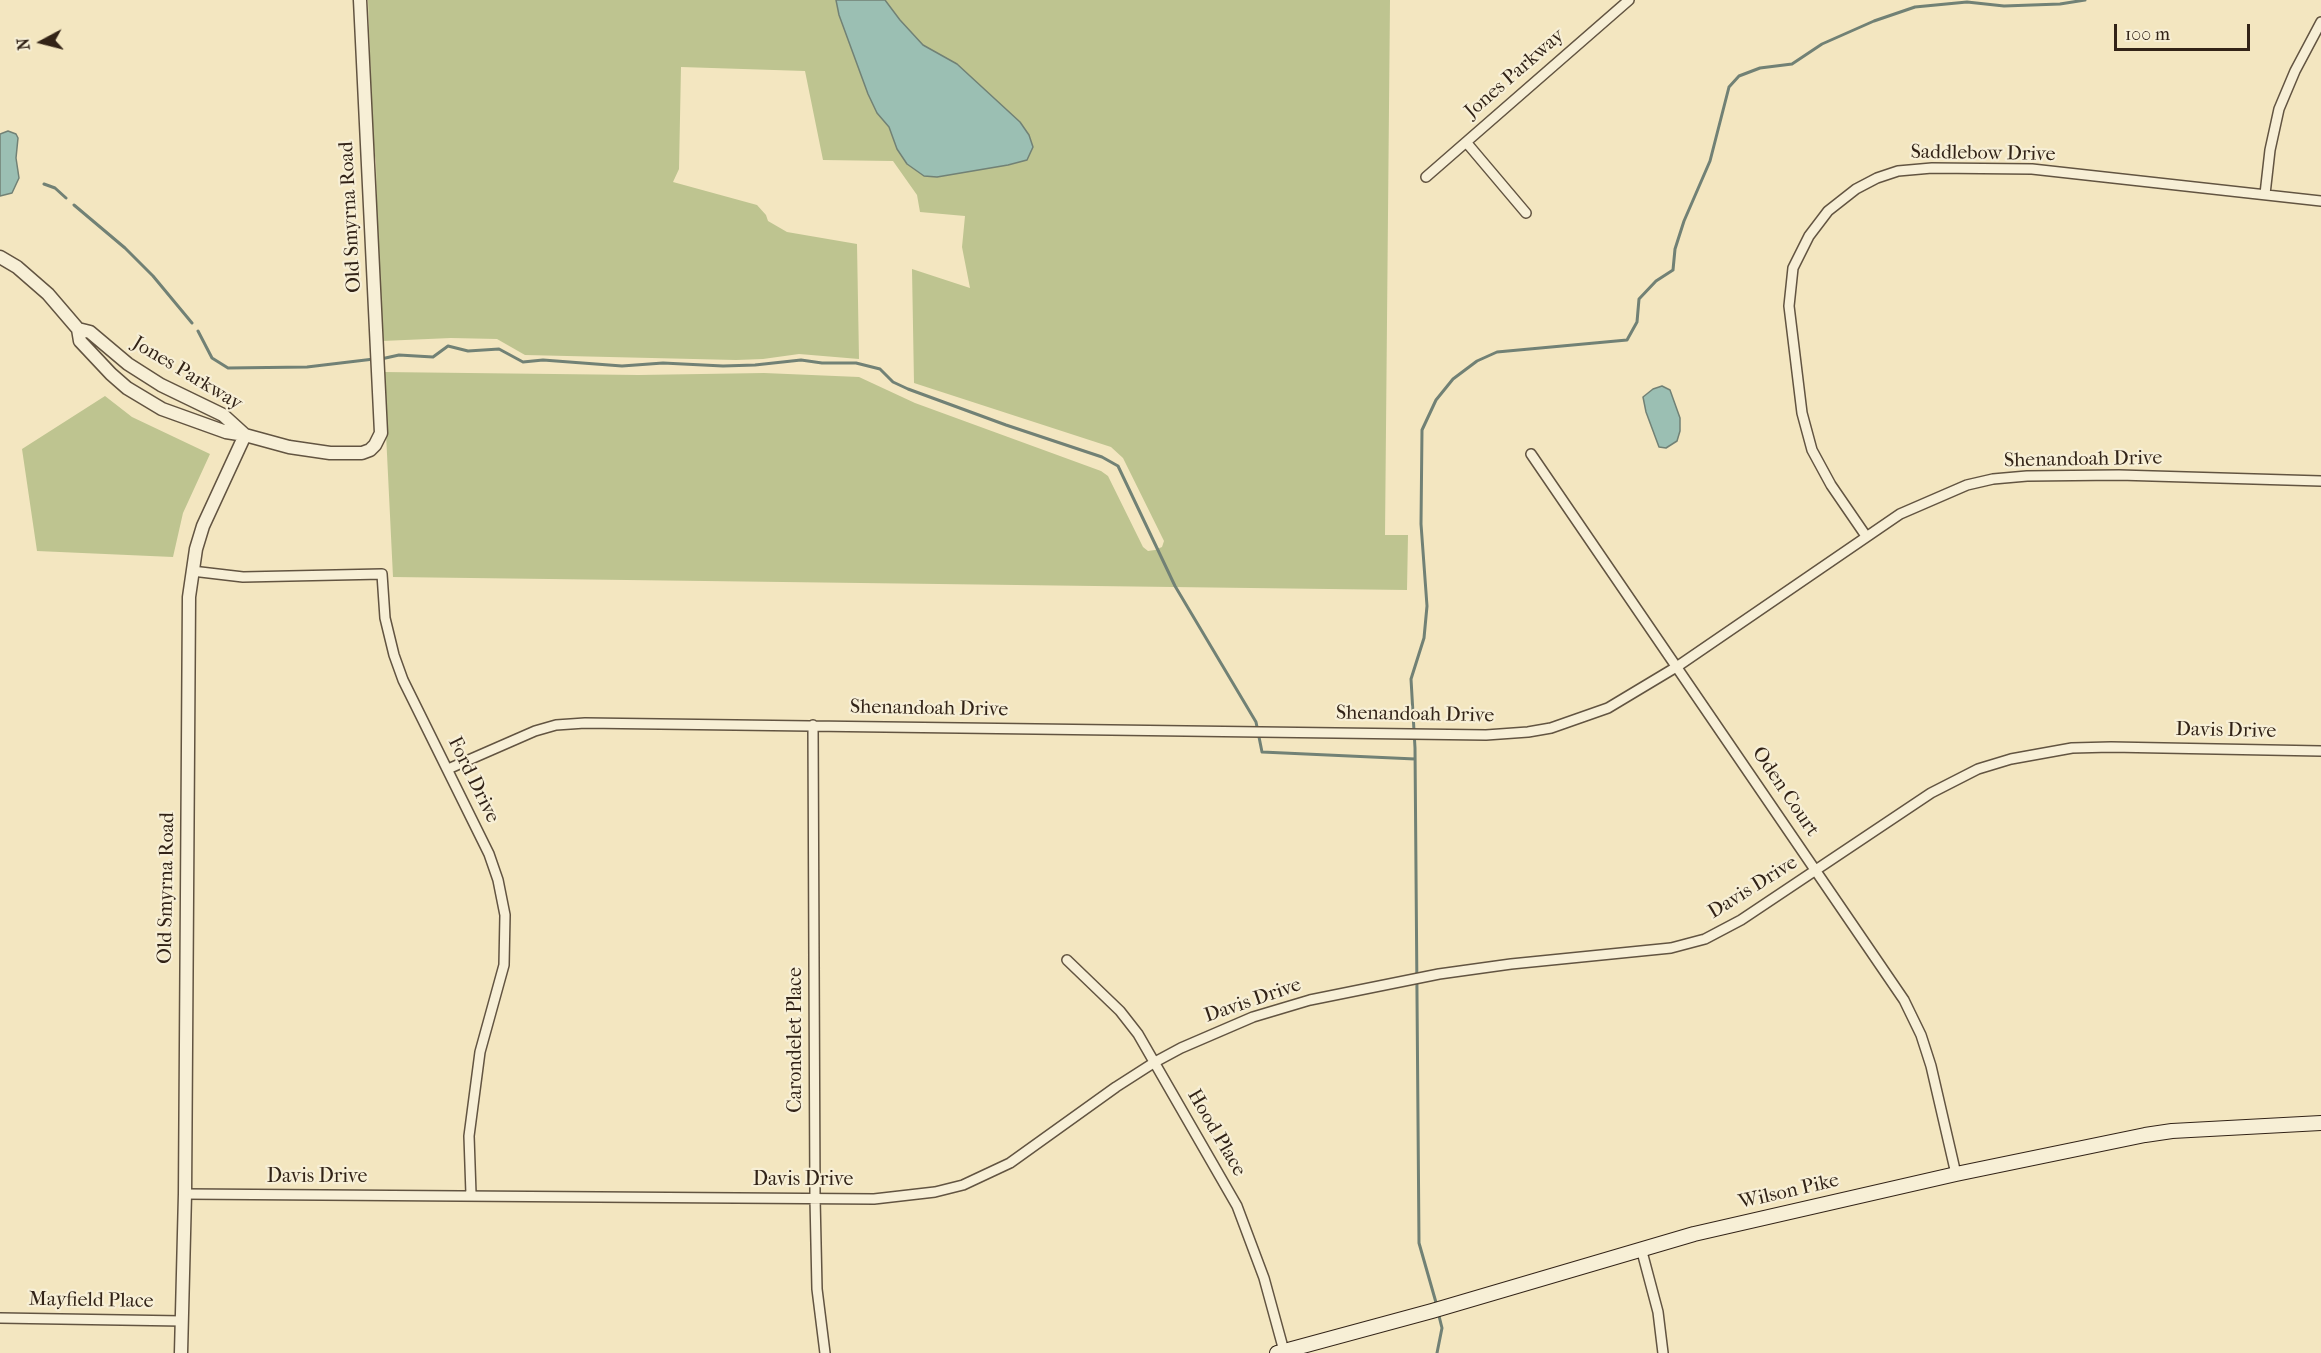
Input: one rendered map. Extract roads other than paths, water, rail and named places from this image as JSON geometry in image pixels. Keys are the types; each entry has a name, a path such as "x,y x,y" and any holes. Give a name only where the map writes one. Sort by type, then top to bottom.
{"main road":[{"name":"Wilson Pike","path":"1280,1352 1438,1309 1694,1234 1956,1174 2172,1131 2321,1123"}],"street":[{"name":"Old Smyrna Road","path":"360,0 381,433"},
{"name":"Jones Parkway","path":"1426,177 1629,0"},
{"path":"2265,194 2270,150 2279,109 2295,70 2321,22"},
{"path":"1467,142 1526,213"},
{"name":"Saddlebow Drive","path":"1866,536 1831,485 1812,450 1802,413 1789,306 1793,268 1809,236 1828,211 1856,189 1877,178 1898,171 1932,168 2032,169 2321,201"},
{"name":"Jones Parkway","path":"0,257 30,277 48,294 78,329 80,341 95,359 127,388 144,399 183,417 226,432 302,450 362,453 375,445 381,433"},
{"name":"Jones Parkway","path":"78,329 90,332 128,364 161,386 223,415 245,435"},
{"name":"Old Smyrna Road","path":"181,1353 185,1194 188,628 192,571 203,526 245,435"},
{"name":"Oden Court","path":"1531,454 1904,1000 1921,1035 1943,1113 1956,1174"},
{"name":"Shenandoah Drive","path":"448,769 517,737 556,725 585,723 1486,735 1551,728 1608,708 1678,666 1900,514 1967,485 1993,479 2027,476 2119,475 2321,481"},
{"name":"Ford Drive","path":"192,571 254,577 382,574 386,618 394,655 403,680 489,854 498,880 505,915 504,965 480,1052 471,1125 471,1194"},
{"name":"Carondelet Place","path":"813,725 815,1198 817,1289 825,1353"},
{"name":"Davis Drive","path":"185,1194 471,1194 815,1198 904,1197 935,1192 963,1185 1010,1163 1116,1086 1155,1062 1215,1032 1288,1005 1422,978 1511,964 1671,948 1704,939 1741,920 1931,793 1978,769 2011,759 2072,748 2321,751"},
{"name":"Hood Place","path":"1067,960 1120,1011 1155,1062 1237,1206 1264,1278 1280,1352"},
{"path":"1641,1248 1658,1312 1663,1353"},
{"name":"Mayfield Place","path":"0,1318 182,1321"}],"water":[{"path":"836,0 885,0 923,45 957,64 1020,122 1029,135 1033,147 1027,160 937,177 924,176 907,164 897,149 889,127 877,113 868,94 839,15"},
{"path":"8,131 16,134 18,138 16,158 19,178 12,193 0,196 0,134"},
{"path":"1662,386 1670,390 1680,418 1677,441 1666,448 1659,447 1643,397 1653,389"}],"waterway":[{"path":"1437,1306 1419,1243 1415,748 1411,679 1424,638 1427,606 1421,524 1422,430 1436,400 1453,379 1477,361 1497,352 1627,340 1637,322 1639,299 1656,281 1673,270 1675,249 1684,221 1710,161 1729,87 1739,76 1760,68 1792,64 1822,44 1874,21 1915,7 1967,2 2004,6 2060,4 2085,0"},
{"path":"44,184 55,188 66,198"},
{"path":"74,205 125,248 153,276 192,323"},
{"path":"198,331 212,358 228,368 307,367 374,359"},
{"path":"381,359 399,355 433,357 448,346 468,351 499,349 523,362 543,360 622,366 663,363 723,366 801,360 822,363 856,363 880,369 893,382 908,389 1102,457 1118,466 1175,586 1256,722 1262,752 1415,759"},
{"path":"1437,1353 1442,1328 1438,1312"}]}
